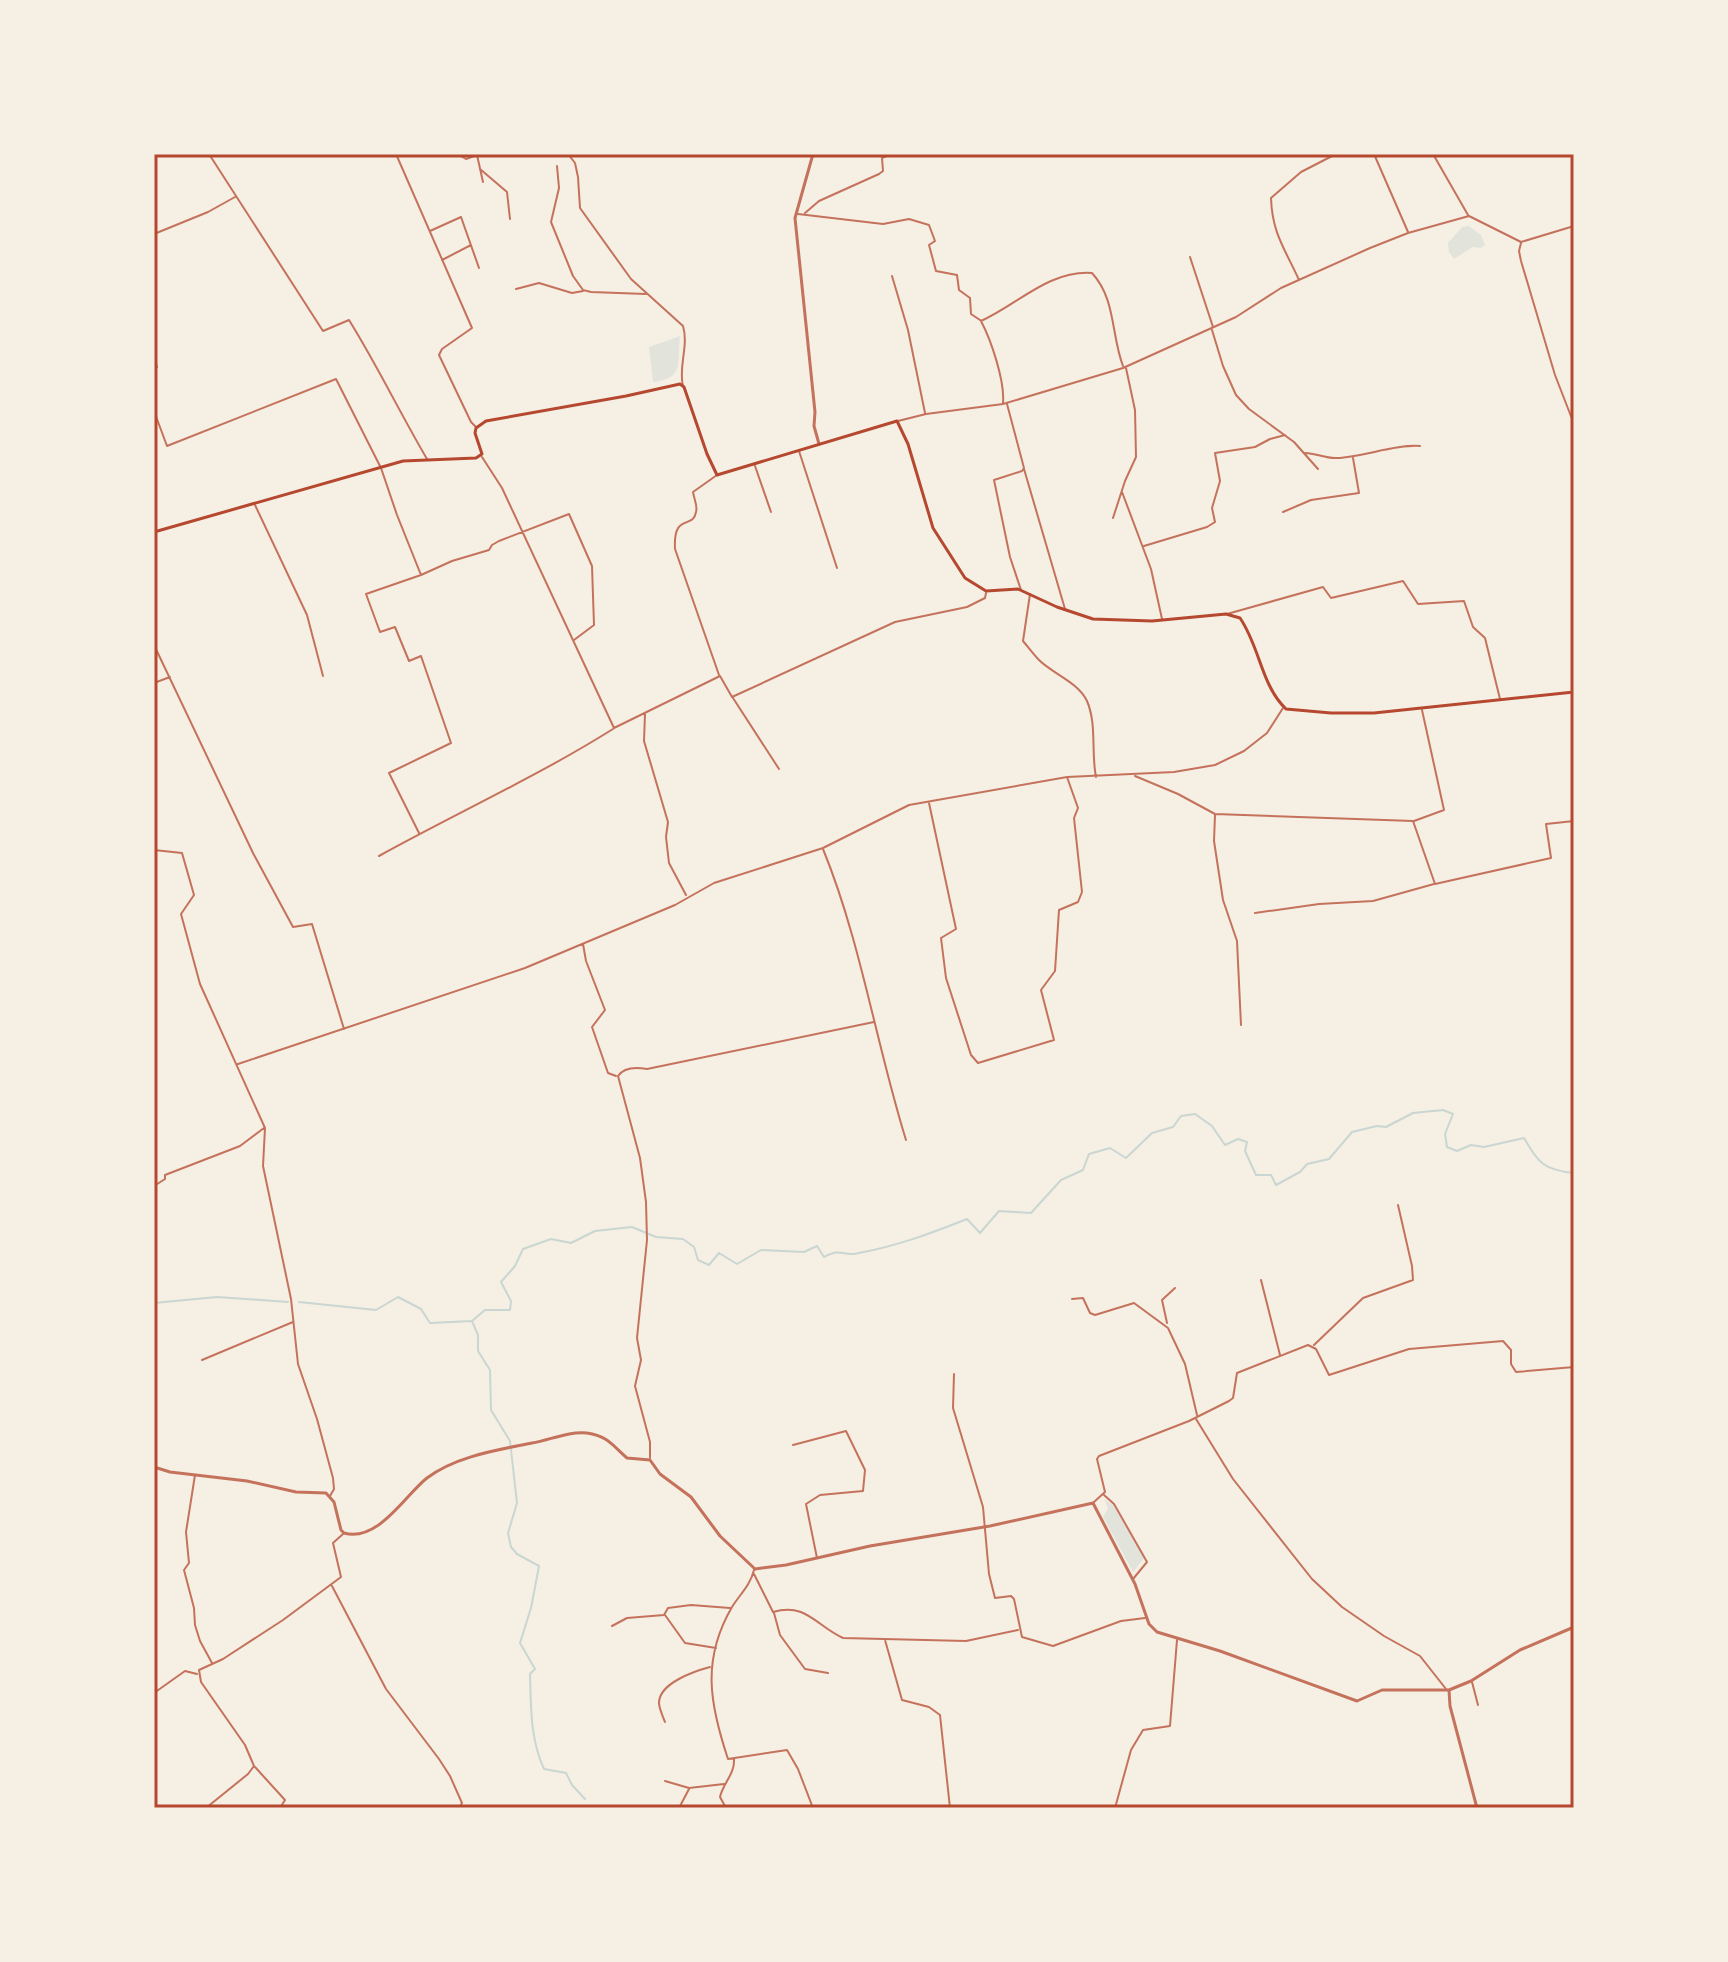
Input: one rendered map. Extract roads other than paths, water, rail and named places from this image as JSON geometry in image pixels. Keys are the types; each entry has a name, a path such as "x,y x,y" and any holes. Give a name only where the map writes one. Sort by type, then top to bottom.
{"main road":[{"path":"154,532 403,461 482,456 475,433 476,427 486,421 680,384 684,387 717,475 897,421 910,452 933,528 965,578 986,591 999,588 1021,590 1065,610 1105,620 1162,620 1226,614 1240,618 1249,631 1271,690 1284,707 1331,713 1422,709 1574,692"}],"street":[{"path":"209,154 323,331 349,320 427,459"},
{"path":"396,154 472,328 442,349 439,355 476,427"},
{"path":"457,154 466,159 478,155 483,182"},
{"path":"568,154 575,163 580,208 631,279 683,326 684,387"},
{"path":"813,154 795,214 814,426 819,444"},
{"path":"804,213 819,201 879,174 883,171 882,158 891,154"},
{"path":"1299,280 1279,243 1272,222 1271,198 1301,172 1336,154"},
{"path":"1374,154 1408,233"},
{"path":"1433,154 1469,216 1521,242 1574,226"},
{"path":"557,166 559,188 551,222 573,276 583,290"},
{"path":"480,169 507,192 510,219"},
{"path":"154,234 208,212 236,196"},
{"path":"795,214 883,224 909,219 929,225 935,241 929,245 936,271 957,275 959,290 970,298 971,314 981,321 1000,377 1005,404 1065,610"},
{"path":"897,421 926,414 1005,404 1125,367 1256,307 1281,288 1299,280 1408,233 1469,216"},
{"path":"429,232 461,217 479,268"},
{"path":"1521,242 1521,261 1555,375 1574,424"},
{"path":"442,260 472,245"},
{"path":"1190,257 1223,366 1236,395 1249,409 1285,435 1318,469"},
{"path":"981,321 998,313 1021,295 1063,276 1076,272 1092,273 1100,282 1111,307 1115,348 1125,367 1133,395 1137,446 1133,467 1121,490 1113,518"},
{"path":"892,276 908,330 926,414"},
{"path":"516,289 539,283 572,293 583,290 647,294"},
{"path":"154,357 157,367 154,368"},
{"path":"154,411 167,446 336,379 381,468 421,575"},
{"path":"1144,546 1215,522 1212,508 1220,481 1215,453 1255,447 1285,435"},
{"path":"1304,454 1335,459 1408,445 1420,446"},
{"path":"799,450 837,568"},
{"path":"482,456 502,488 614,728"},
{"path":"1283,512 1311,500 1359,493 1352,456"},
{"path":"754,464 771,512"},
{"path":"1021,590 1010,557 994,480 1024,468"},
{"path":"717,475 693,492 696,516 679,525 674,532 675,549 720,676 779,769"},
{"path":"1121,490 1144,546 1157,589 1162,620"},
{"path":"254,504 307,615 323,676"},
{"path":"419,833 389,773 451,743 421,656 409,661 395,627 380,632 366,594 489,550 492,545 522,531 569,514 592,566 594,600 594,625 574,640"},
{"path":"1226,614 1298,595 1310,588 1323,587 1331,598 1403,581 1418,604 1464,601 1473,627 1485,638 1500,699"},
{"path":"732,697 895,622 967,607 985,598 986,591"},
{"path":"1030,593 1023,641 1040,661 1075,686 1086,699 1091,716 1096,777"},
{"path":"154,645 253,853 293,927 312,924 344,1029"},
{"path":"379,856 567,758 614,728 720,676"},
{"path":"154,683 170,677"},
{"path":"238,1064 525,968 675,905 739,874 823,848 909,805 1067,777 1174,772 1215,765 1244,751 1267,733 1284,707"},
{"path":"1132,774 1215,814 1413,821 1444,810 1422,709"},
{"path":"645,713 644,741 668,822 669,863 687,897"},
{"path":"929,801 956,929 941,938 943,962 971,1055 978,1063 1054,1040 1041,990 1055,971 1059,910 1078,902 1082,892 1074,818 1078,808 1067,777"},
{"path":"1215,814 1214,841 1223,900 1237,941 1241,1025"},
{"path":"1413,821 1435,884"},
{"path":"1255,913 1319,904 1373,901 1551,858 1546,824 1574,821"},
{"path":"823,848 860,961 893,1102 906,1140"},
{"path":"154,850 182,853 194,895 181,914 200,984 265,1128 263,1166 294,1321 298,1364 333,1478 334,1489 330,1496"},
{"path":"583,943 586,961 605,1010 592,1027 608,1073 618,1076"},
{"path":"618,1076 630,1069 647,1069 874,1022"},
{"path":"618,1076 643,1175 647,1237 637,1338 641,1360 635,1386 650,1442 650,1460 660,1474 691,1497 720,1536 754,1571 780,1635 805,1669 828,1673"},
{"path":"154,1186 165,1179 165,1175 240,1146 265,1128"},
{"path":"1313,1346 1363,1298 1413,1280 1398,1205"},
{"path":"1261,1280 1280,1356"},
{"path":"1175,1288 1162,1300 1168,1328 1185,1364 1197,1417 1233,1479 1312,1579 1342,1607 1420,1656 1448,1690 1477,1808"},
{"path":"1072,1299 1083,1298 1090,1313 1095,1315 1134,1303 1168,1328"},
{"path":"202,1360 294,1321"},
{"path":"1313,1346 1329,1375 1409,1349 1503,1341 1511,1350 1511,1364 1516,1372 1574,1367"},
{"path":"754,1571 1093,1503 1103,1495 1105,1487 1098,1467 1099,1456 1231,1400 1237,1373 1308,1345 1313,1346"},
{"path":"954,1374 953,1408 983,1507 995,1598 1011,1596 1014,1599 1022,1637 1053,1646 1121,1621 1147,1617"},
{"path":"793,1445 846,1431 865,1470 863,1491 820,1495 806,1504 818,1559"},
{"path":"344,1533 351,1535 361,1532 391,1517 421,1483 437,1471 507,1447 584,1433 600,1436 615,1444 627,1458 650,1460"},
{"path":"154,1467 330,1496"},
{"path":"195,1473 186,1532 189,1563 184,1570 192,1596 197,1633 212,1663"},
{"path":"1103,1495 1114,1504 1147,1562 1132,1580"},
{"path":"330,1496 344,1533"},
{"path":"1093,1503 1132,1580 1149,1624 1157,1632 1220,1651 1357,1701 1382,1690 1448,1690 1471,1681 1520,1650 1574,1627"},
{"path":"198,1674 199,1670 261,1635 341,1577 333,1543 344,1533"},
{"path":"754,1571 749,1586 732,1608 716,1648 711,1667 710,1696 728,1759 787,1750 813,1808"},
{"path":"331,1585 386,1689 450,1776 462,1803 459,1808"},
{"path":"664,1615 668,1608 691,1605 732,1608"},
{"path":"773,1612 786,1608 808,1613 831,1633 843,1638 966,1641 1020,1629"},
{"path":"612,1626 627,1618 664,1615"},
{"path":"664,1615 685,1643 716,1648"},
{"path":"885,1639 902,1700 929,1707 940,1715 950,1808"},
{"path":"1115,1808 1131,1750 1143,1730 1170,1726 1177,1639"},
{"path":"665,1722 659,1703 663,1693 687,1672 711,1667"},
{"path":"154,1693 185,1671 198,1674 245,1745 254,1766 285,1800 280,1808"},
{"path":"1471,1681 1478,1705"},
{"path":"726,1808 720,1797 724,1784 735,1770 734,1758"},
{"path":"206,1808 254,1766"},
{"path":"665,1781 689,1788 724,1784"},
{"path":"679,1808 689,1788"}],"waterway":[{"path":"299,1302 376,1310 398,1297 421,1309 430,1323 472,1321 485,1310 510,1310 511,1301 501,1282 515,1266 523,1249 551,1239 571,1243 595,1231 632,1227 656,1237 683,1239 694,1247 698,1260 709,1265 719,1253 737,1264 761,1250 804,1252 817,1246 824,1257 839,1252 859,1253 914,1239 967,1219 980,1233 999,1211 1031,1213 1061,1180 1083,1170 1089,1154 1110,1148 1126,1158 1152,1133 1173,1127 1181,1116 1195,1114 1212,1126 1225,1145 1238,1139 1247,1142 1245,1151 1256,1175 1271,1175 1276,1185 1300,1172 1307,1164 1329,1159 1352,1132 1386,1127 1413,1113 1443,1110 1453,1114 1445,1134 1447,1147 1457,1151 1471,1145 1484,1147 1524,1138 1543,1164 1574,1173"},
{"path":"154,1303 217,1297 288,1302"},
{"path":"472,1321 478,1335 478,1351 490,1370 491,1410 510,1441 517,1503 508,1533 511,1547 517,1554 539,1566 520,1643 535,1669 530,1674 536,1746 544,1769 566,1773 585,1799"}]}
